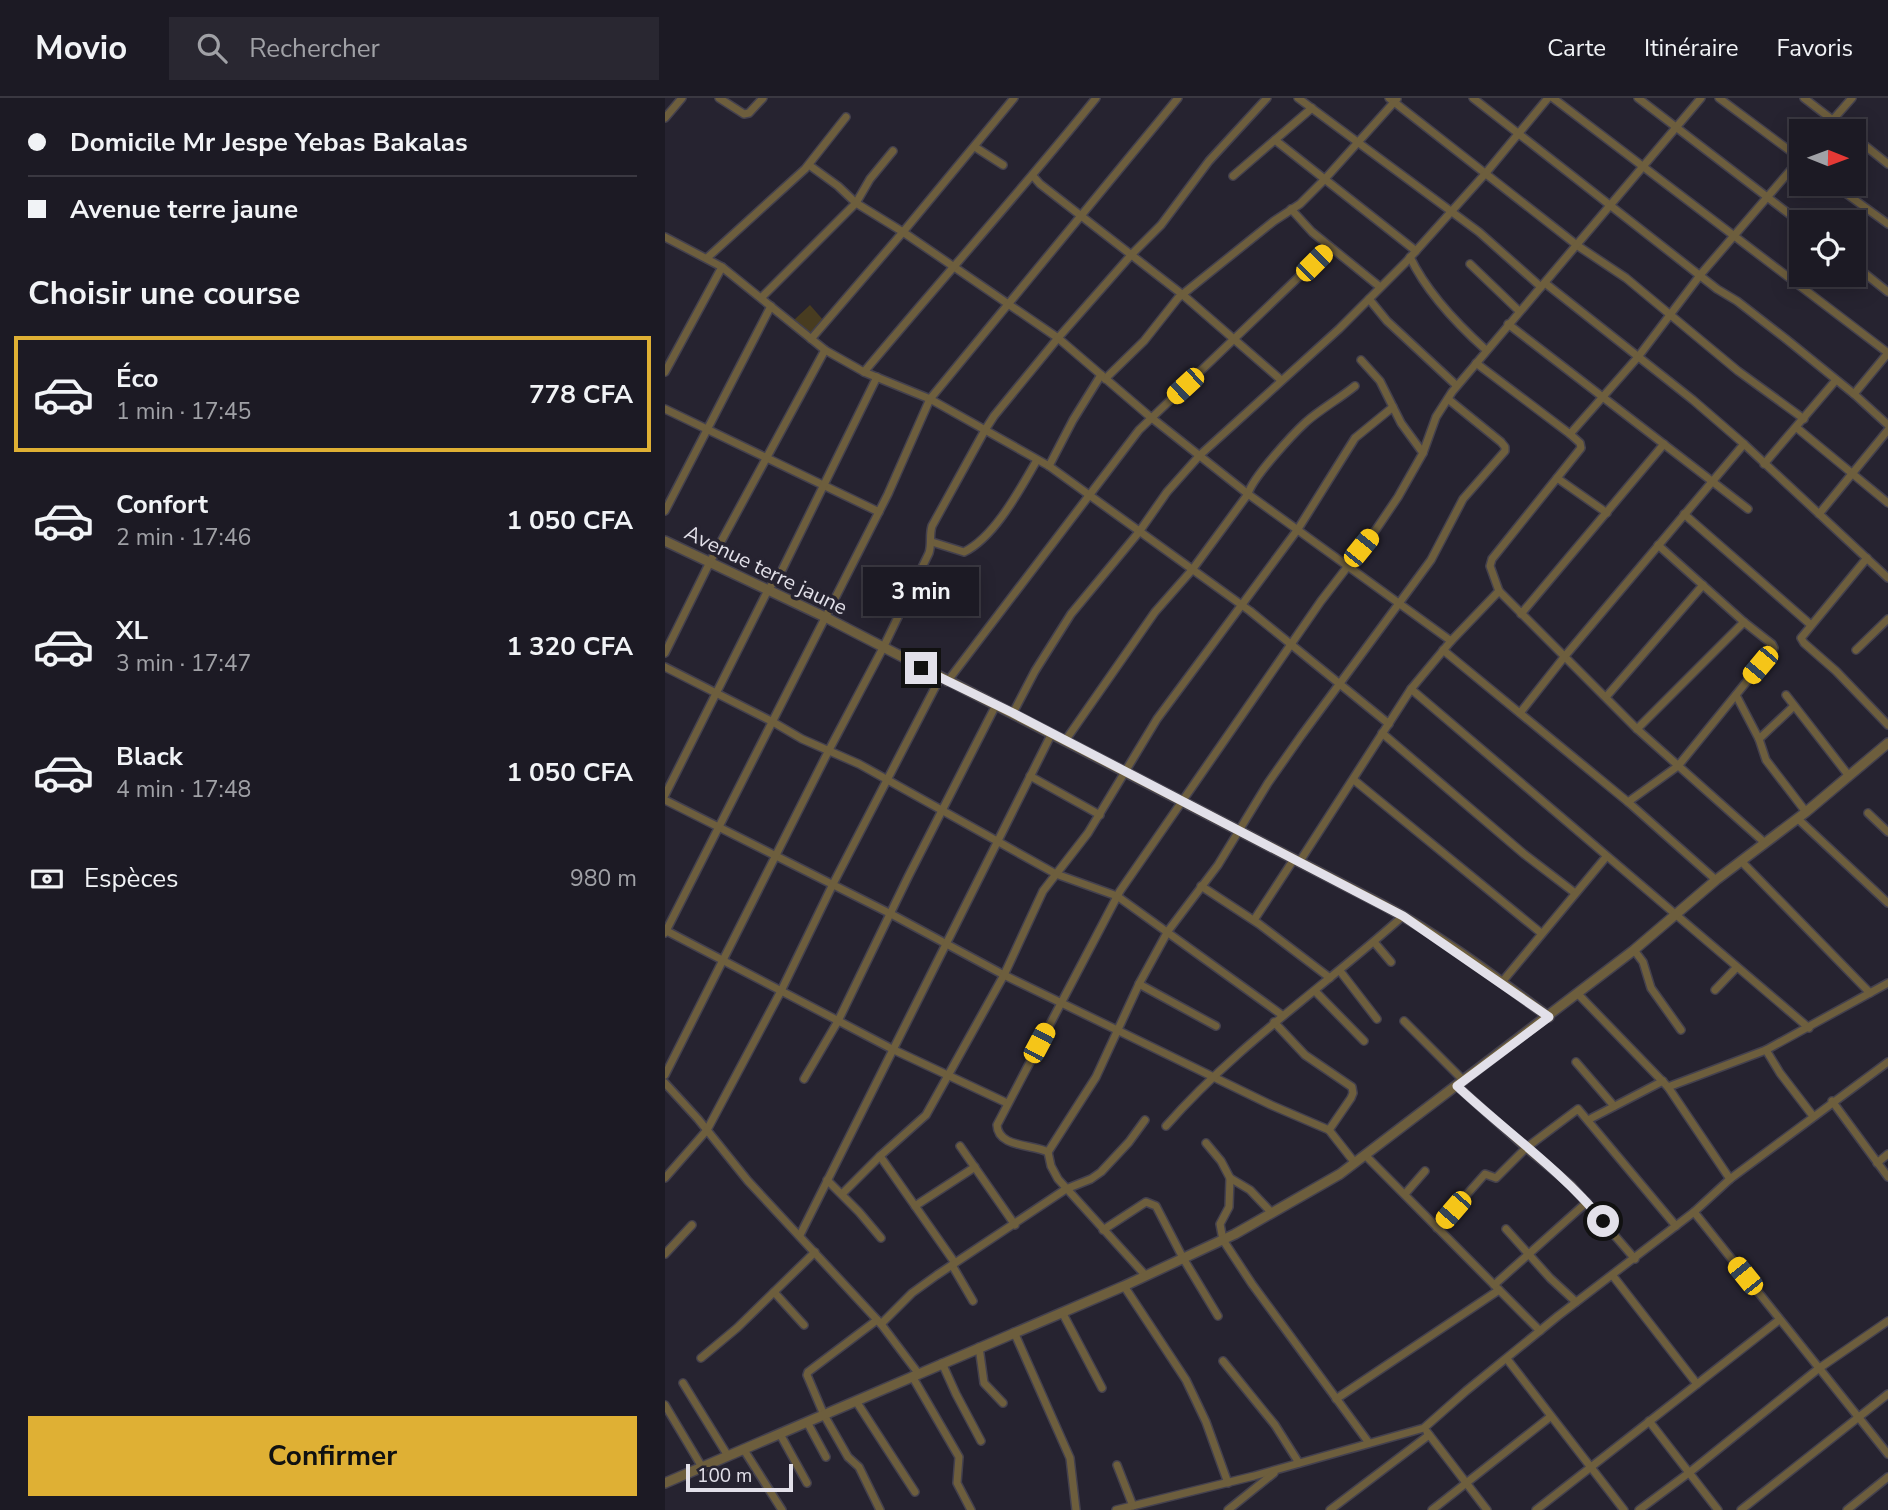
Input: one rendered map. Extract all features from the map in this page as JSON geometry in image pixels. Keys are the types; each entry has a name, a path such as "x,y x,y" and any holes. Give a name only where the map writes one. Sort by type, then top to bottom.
{"street":[{"path":"665,118 682,98"},
{"path":"719,98 744,114 749,113 762,98"},
{"path":"811,339 1014,98"},
{"path":"864,372 1033,176 1096,98"},
{"path":"1007,1104 892,1049 665,931 720,828 879,512 930,399 1178,98"},
{"path":"665,1075 883,648 932,542 929,534 932,526 985,430 1058,338 1161,225 1209,161 1267,98"},
{"path":"1298,98 1479,232 1543,285 1638,357 1744,444 1888,578"},
{"path":"1473,98 1717,289 1737,301 1854,394 1888,425"},
{"path":"1013,713 1035,671 1071,614 1139,531 1167,492 1200,455 1369,299 1413,254 1548,98"},
{"path":"1553,98 1888,353 1854,394"},
{"path":"1638,98 1789,214"},
{"path":"1048,1152 1039,1147 1016,1144 1006,1139 998,1132 997,1125 1117,896 1182,800 1398,497 1423,453 1436,417 1457,385 1578,246 1701,98"},
{"path":"1719,98 1789,149"},
{"path":"1804,98 1832,119"},
{"path":"1834,119 1851,98"},
{"path":"1049,467 1073,420 1103,377 1144,341 1183,295 1324,180 1393,99 1578,246 1626,278 1738,372 1804,419"},
{"path":"1233,176 1312,108"},
{"path":"707,258 809,165 846,117"},
{"path":"1275,140 1413,254 1420,278 1431,293 1486,350"},
{"path":"1866,146 1888,164"},
{"path":"975,147 1003,165"},
{"path":"762,297 856,203 870,179 893,151"},
{"path":"809,165 856,203 1058,338 1248,494 1451,641"},
{"path":"1570,434 1638,357 1672,315 1700,274 1789,172"},
{"path":"1033,176 1183,295 1281,380"},
{"path":"1850,196 1888,224"},
{"path":"1291,209 1330,247 1380,287"},
{"path":"665,237 722,267 825,350 864,372 930,399 1049,467 1241,605 1389,724"},
{"path":"665,1178 707,1130 781,991 833,884 944,680 1139,430 1330,247"},
{"path":"1470,264 1519,311"},
{"path":"665,372 722,267"},
{"path":"1866,274 1888,292"},
{"path":"1369,299 1398,331 1457,385"},
{"path":"665,511 771,306"},
{"path":"1508,324 1714,480 1748,509"},
{"path":"665,653 710,562 825,350"},
{"path":"1361,360 1380,381 1393,407 1423,453"},
{"path":"1476,363 1570,434 1580,443 1581,448 1492,559 1490,566 1499,591 1637,729 1765,843"},
{"path":"877,377 782,570 768,590 665,797 1004,975 1272,1105 1329,1129 1355,1163"},
{"path":"1764,464 1836,380"},
{"path":"1065,741 1154,612 1192,570 1262,472 1305,423 1355,386"},
{"path":"1146,1276 1066,1189 1051,1166 1048,1152 1090,1087 1139,984 1168,931 1240,832 1268,783 1431,560 1463,499 1505,449 1501,442 1448,398"},
{"path":"842,1194 926,1115 1004,975 1044,891 1088,834 1157,719 1298,529 1356,438 1363,429 1393,407"},
{"path":"665,409 879,512"},
{"path":"994,416 1003,441"},
{"path":"1797,428 1888,503"},
{"path":"1819,514 1888,430"},
{"path":"1521,614 1664,444"},
{"path":"1520,713 1744,444"},
{"path":"932,542 964,551 975,545 998,521 1037,460"},
{"path":"1557,478 1607,513"},
{"path":"1684,514 1811,625"},
{"name":"Avenue terre jaune","path":"665,541 825,617 1403,916 1549,1017"},
{"path":"1628,802 1678,766 1774,648 1658,545"},
{"path":"1867,558 1802,634 1801,641 1836,671 1888,724"},
{"path":"1606,696 1703,585"},
{"path":"1254,920 1353,780 1411,689 1451,641 1499,591"},
{"path":"1856,650 1888,619"},
{"path":"1637,729 1744,622"},
{"path":"1443,650 1628,802 1716,880"},
{"path":"665,667 802,739 888,780 1056,874 1117,896 1282,1015"},
{"path":"1411,689 1809,1028"},
{"path":"1735,695 1759,739 1766,760 1806,812"},
{"path":"1786,695 1849,776"},
{"path":"804,1079 838,1021 996,705"},
{"path":"1759,739 1794,706"},
{"path":"1383,733 1524,854 1575,893"},
{"path":"800,1235 1051,735"},
{"path":"665,1483 1146,1276 1223,1240 1340,1174 1549,1017 1634,950 1716,880 1806,812 1888,743"},
{"path":"1030,776 1100,815"},
{"path":"1353,780 1541,933"},
{"path":"1868,813 1888,832"},
{"path":"1797,819 1888,903"},
{"path":"1502,982 1606,857"},
{"path":"1741,861 1870,993"},
{"path":"1201,886 1254,920 1330,978"},
{"path":"1166,1126 1189,1100 1274,1022 1340,971 1403,916"},
{"path":"1374,942 1391,962"},
{"path":"1634,950 1643,962 1651,988 1681,1030"},
{"path":"1715,990 1736,968"},
{"path":"1340,971 1377,1019"},
{"path":"1588,1120 1665,1084 1766,1050 1888,983"},
{"path":"1139,984 1216,1026"},
{"path":"1315,991 1364,1041"},
{"path":"1579,993 1665,1084 1730,1179"},
{"path":"1404,1021 1460,1083 1525,1148 1571,1185 1635,1259"},
{"path":"1274,1022 1305,1055 1352,1087 1351,1098 1329,1129"},
{"path":"1766,1050 1813,1116"},
{"path":"1576,1062 1614,1106"},
{"path":"1330,1510 1427,1432 1466,1391 1576,1302 1694,1212 1730,1179 1888,1062"},
{"path":"665,1083 748,1181 879,1322 915,1375 958,1457 957,1483 971,1510"},
{"path":"1832,1101 1888,1178"},
{"path":"1437,1228 1485,1174 1496,1178 1525,1148 1576,1110 1581,1110 1676,1226"},
{"path":"880,1510 859,1467 848,1457 824,1415 807,1379 809,1372 953,1264 1066,1189 1091,1179 1111,1163 1145,1120"},
{"path":"1206,1143 1221,1161 1230,1178 1229,1207 1220,1224 1223,1240 1252,1284 1369,1443"},
{"path":"960,1146 1015,1225"},
{"path":"1877,1163 1888,1154"},
{"path":"1365,1155 1540,1331"},
{"path":"880,1156 953,1264 973,1301"},
{"path":"915,1206 975,1167"},
{"path":"1405,1194 1425,1171"},
{"path":"1230,1178 1250,1190 1271,1212"},
{"path":"827,1180 881,1238"},
{"path":"1103,1230 1146,1202 1152,1203 1218,1316"},
{"path":"1336,1399 1496,1288 1528,1254 1587,1202"},
{"path":"1694,1212 1888,1454"},
{"path":"665,1254 692,1225"},
{"path":"1506,1229 1576,1302"},
{"path":"701,1358 737,1328 815,1252"},
{"path":"1613,1276 1697,1384"},
{"path":"1124,1286 1186,1380 1206,1422 1228,1483"},
{"path":"774,1292 804,1325"},
{"path":"1062,1312 1102,1388"},
{"path":"1536,1510 1779,1320"},
{"path":"1639,1510 1818,1368 1888,1321"},
{"path":"1014,1332 1070,1458 1076,1510"},
{"path":"979,1347 984,1383 1003,1403"},
{"path":"1507,1359 1624,1510"},
{"path":"1223,1361 1275,1424 1299,1463"},
{"path":"942,1363 982,1441"},
{"path":"683,1383 728,1456"},
{"path":"1741,1510 1888,1394"},
{"path":"856,1401 915,1492"},
{"path":"665,1405 702,1467"},
{"path":"1432,1510 1551,1417"},
{"path":"1649,1421 1718,1510"},
{"path":"807,1423 826,1457"},
{"path":"1116,1510 1278,1470 1369,1443 1427,1432"},
{"path":"1427,1432 1487,1510"},
{"path":"780,1434 807,1483"},
{"path":"744,1450 782,1510"},
{"path":"1117,1465 1133,1506"},
{"path":"1230,1509 1278,1470"},
{"path":"1847,1510 1888,1478"}],"shaded area":[{"path":"810,305 824,321 809,336 794,320"}],"route":[{"path":"921,668 1403,916 1549,1017 1457,1086 1525,1148 1571,1185 1603,1221"}]}
